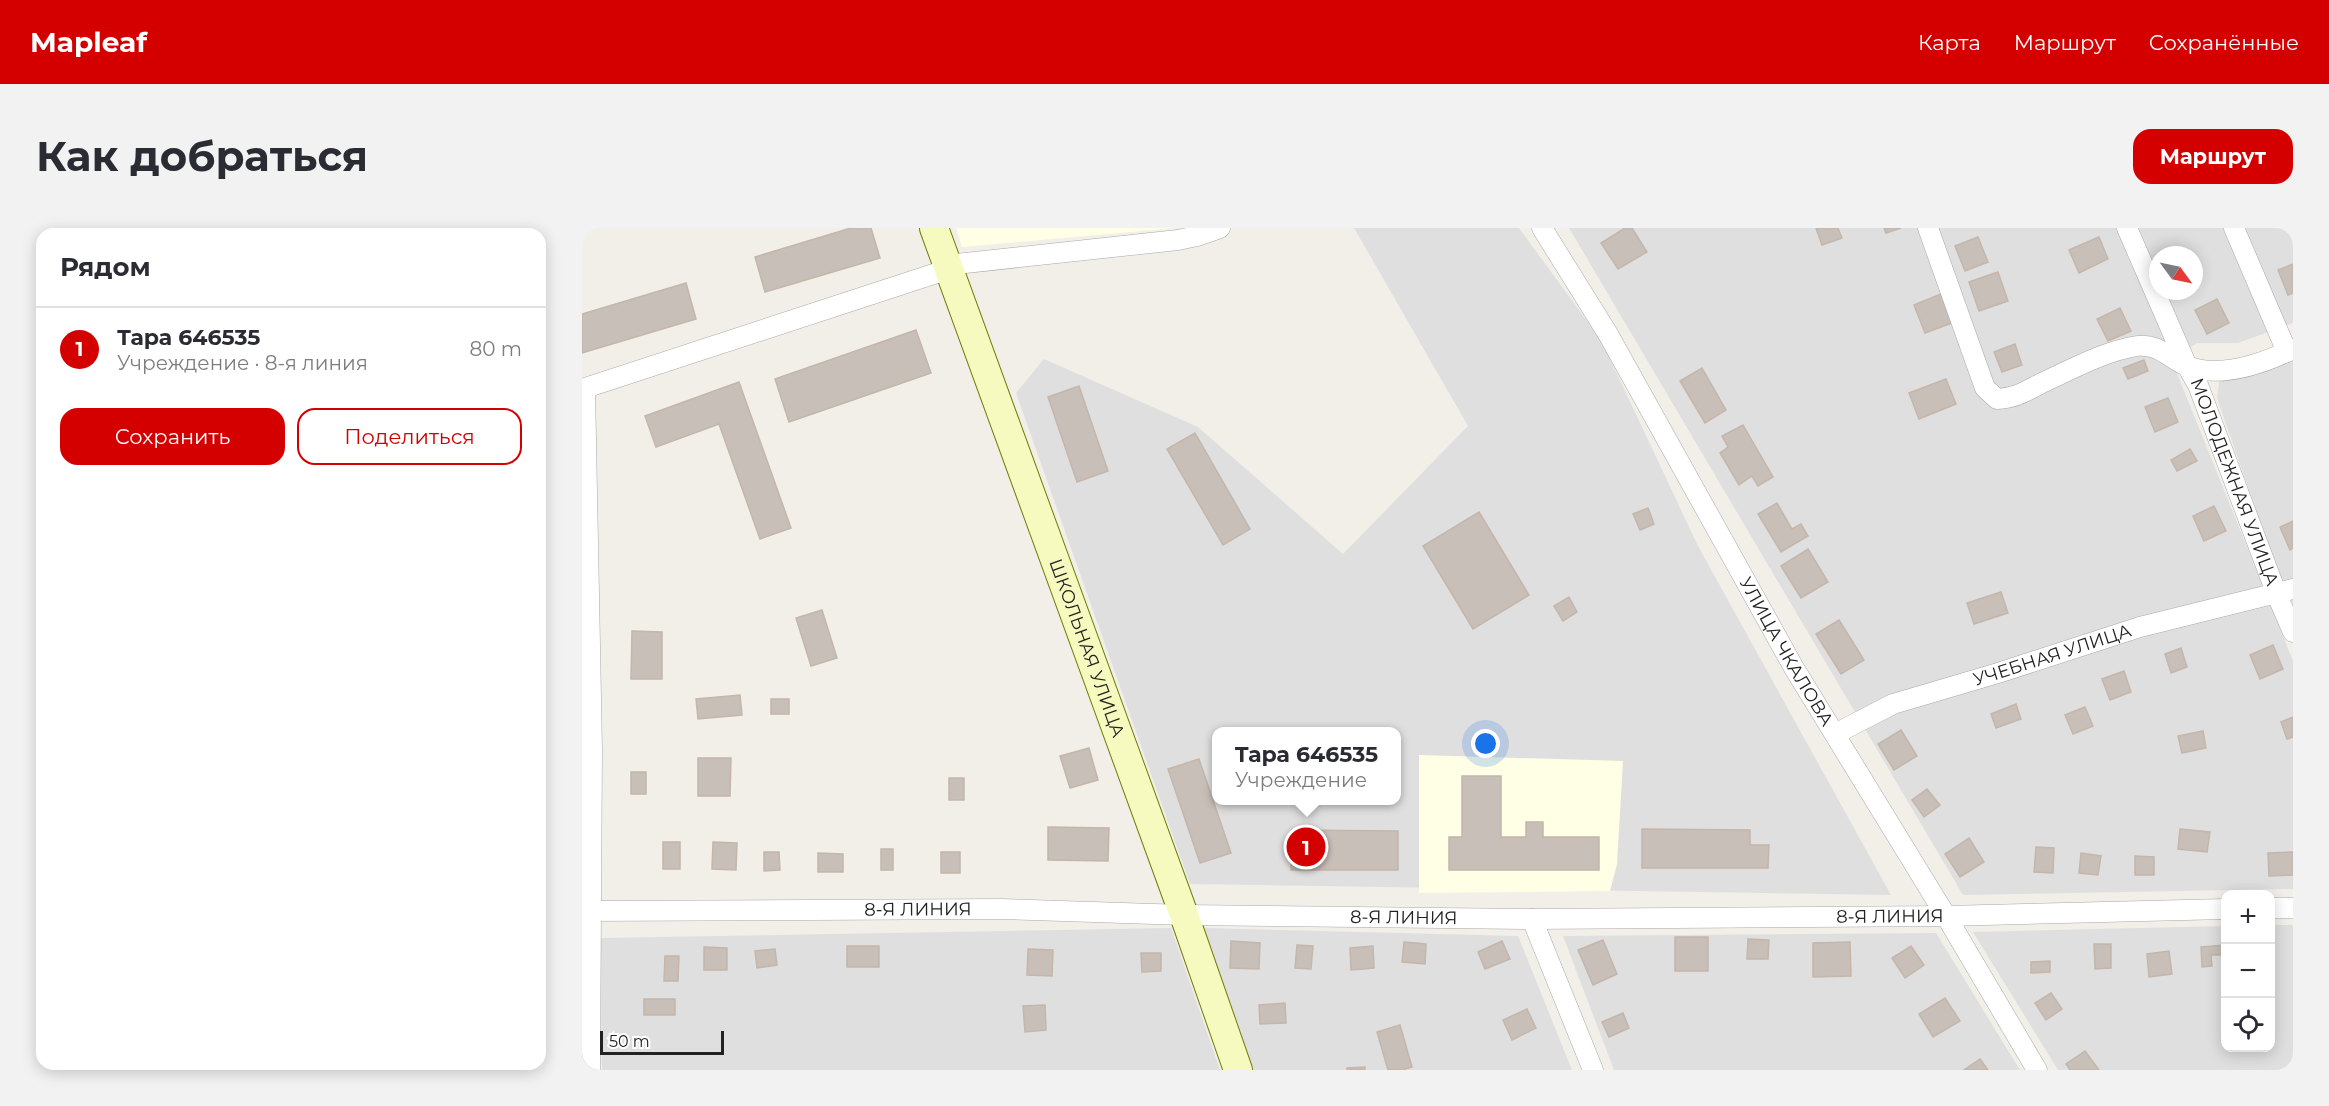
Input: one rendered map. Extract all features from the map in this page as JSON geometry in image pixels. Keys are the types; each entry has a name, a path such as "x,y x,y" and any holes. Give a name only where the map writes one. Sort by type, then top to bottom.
{"street":[{"name":"ШКОЛЬНАЯ УЛИЦА","path":"934,228 1184,915 1238,1070"},
{"path":"590,1070 586,910 592,749 585,388 948,267 1178,240 1220,228"},
{"name":"УЛИЦА ЧКАЛОВА","path":"1542,228 1613,344 1789,658 2037,1070"},
{"name":"МОЛОДЕЖНАЯ УЛИЦА","path":"1928,228 1985,388 1997,399 2013,398 2045,381 2107,354 2140,346 2159,349 2187,366 2215,372 2240,368 2290,350 2234,228"},
{"name":"МОЛОДЕЖНАЯ УЛИЦА","path":"2127,228 2187,366 2198,385 2285,592 2293,632"},
{"name":"УЧЕБНАЯ УЛИЦА","path":"1834,734 1893,704 2140,627 2285,592"},
{"path":"2275,908 2293,908"},
{"name":"8-Я ЛИНИЯ","path":"586,910 1001,909 1184,915 1532,919 1946,916 2221,909"},
{"path":"1532,919 1593,1070"}],"shaded area":[{"path":"956,228 1176,228 962,247"},
{"path":"1354,228 1519,228 1601,340 1698,546 1891,895 1190,884 1016,393 1044,359 1198,427 1343,554 1468,426"},
{"path":"1569,228 2293,228 2293,323 2238,343 2197,343 2172,361 2293,661 2293,889 1963,895"},
{"path":"2293,361 2293,604 2276,568 2217,398 2219,382 2273,369"},
{"path":"1419,755 1623,761 1617,864 1610,891 1419,893"},
{"path":"2275,925 2293,925 2293,1070 2058,1070 1973,932 2221,926 2221,1052 2275,1052"},
{"path":"1171,928 1220,1070 602,1070 600,938"},
{"path":"1204,928 1518,936 1572,1070 1253,1070"},
{"path":"1936,933 2020,1070 1614,1070 1563,936"}],"building":[{"path":"851,228 871,228 880,258 765,292 755,257"},
{"path":"1625,228 1632,228 1647,252 1618,269 1601,243"},
{"path":"1816,228 1838,228 1842,238 1822,245"},
{"path":"1884,228 1901,228 1886,233"},
{"path":"1978,237 1988,262 1965,271 1955,246"},
{"path":"2099,237 2108,259 2079,273 2069,250"},
{"path":"2293,264 2293,293 2288,295 2278,270"},
{"path":"1998,272 2008,301 1979,311 1969,282"},
{"path":"686,283 696,319 582,353 582,314"},
{"path":"1941,294 1952,323 1925,333 1914,305"},
{"path":"2217,299 2229,323 2207,334 2195,310"},
{"path":"2120,308 2131,331 2108,341 2097,319"},
{"path":"916,330 931,373 789,422 775,379"},
{"path":"2015,344 2022,365 2002,372 1994,352"},
{"path":"2144,360 2148,371 2128,379 2123,368"},
{"path":"1702,368 1726,410 1705,423 1680,381"},
{"path":"1946,379 1956,404 1919,419 1909,393"},
{"path":"739,382 791,528 760,539 719,424 656,447 645,416"},
{"path":"1079,386 1108,471 1077,482 1048,397"},
{"path":"2168,398 2178,422 2155,432 2145,407"},
{"path":"1743,425 1773,477 1758,486 1752,476 1739,485 1720,453 1728,447 1722,436"},
{"path":"1195,433 1250,529 1223,545 1167,449"},
{"path":"2190,449 2197,461 2177,471 2171,460"},
{"path":"1777,503 1792,529 1801,524 1808,536 1781,552 1758,514"},
{"path":"2214,506 2226,531 2204,541 2193,516"},
{"path":"1648,508 1654,524 1640,530 1633,514"},
{"path":"1479,512 1529,595 1473,629 1423,546"},
{"path":"2293,521 2293,548 2290,550 2280,527"},
{"path":"1808,549 1828,582 1801,598 1781,566"},
{"path":"2001,592 2008,613 1974,624 1967,603"},
{"path":"1569,597 1577,612 1563,621 1554,606"},
{"path":"822,610 837,658 811,666 796,618"},
{"path":"1839,620 1864,660 1841,674 1816,634"},
{"path":"632,631 662,632 662,679 631,679"},
{"path":"2273,645 2283,669 2260,679 2250,655"},
{"path":"2181,648 2187,667 2171,673 2165,654"},
{"path":"2124,671 2131,692 2110,700 2102,679"},
{"path":"740,695 742,715 698,719 696,699"},
{"path":"771,699 789,699 789,714 771,714"},
{"path":"2016,704 2021,719 1996,728 1991,714"},
{"path":"2085,707 2093,726 2073,734 2065,715"},
{"path":"2293,717 2293,737 2287,739 2281,722"},
{"path":"1901,730 1917,756 1894,770 1878,744"},
{"path":"2203,731 2206,748 2182,753 2178,736"},
{"path":"1089,748 1098,780 1070,788 1060,756"},
{"path":"698,758 731,758 730,796 698,796"},
{"path":"1199,759 1212,797 1212,805 1215,805 1231,853 1200,863 1168,769"},
{"path":"631,772 646,772 646,794 631,794"},
{"path":"1462,776 1501,776 1501,837 1526,837 1526,822 1543,822 1543,837 1599,837 1599,870 1449,870 1449,837 1462,837"},
{"path":"949,778 964,778 964,800 949,800"},
{"path":"1927,789 1940,805 1924,817 1912,800"},
{"path":"1048,827 1109,828 1108,861 1048,860"},
{"path":"1642,829 1750,830 1750,845 1769,845 1768,868 1642,868"},
{"path":"2180,829 2210,832 2207,852 2178,849"},
{"path":"1292,830 1398,831 1398,870 1291,870"},
{"path":"1969,838 1984,862 1960,877 1945,854"},
{"path":"663,842 680,842 680,869 663,869"},
{"path":"713,842 737,843 736,870 712,869"},
{"path":"2036,847 2054,848 2053,873 2034,872"},
{"path":"881,849 893,849 893,870 881,870"},
{"path":"764,852 779,852 780,870 764,871"},
{"path":"941,852 960,852 960,873 941,873"},
{"path":"2293,852 2293,875 2269,876 2268,853"},
{"path":"818,853 843,854 843,872 818,872"},
{"path":"2081,853 2101,856 2098,875 2079,873"},
{"path":"2135,856 2154,857 2154,875 2135,875"},
{"path":"1675,937 1708,937 1708,971 1675,971"},
{"path":"1748,939 1769,940 1768,959 1747,959"},
{"path":"1603,940 1617,974 1593,985 1578,950"},
{"path":"1231,941 1260,943 1259,969 1230,968"},
{"path":"1502,941 1510,959 1485,969 1478,952"},
{"path":"1404,942 1426,944 1425,964 1402,962"},
{"path":"1850,942 1851,976 1813,977 1813,943"},
{"path":"2094,944 2111,944 2111,968 2095,969"},
{"path":"1297,945 1313,946 1311,969 1295,968"},
{"path":"2221,945 2221,955 2211,955 2212,966 2202,967 2201,947"},
{"path":"847,946 879,946 879,967 847,967"},
{"path":"1373,946 1374,968 1351,970 1350,948"},
{"path":"1911,946 1924,965 1905,978 1892,958"},
{"path":"704,947 727,948 727,970 704,970"},
{"path":"775,949 777,965 757,968 755,951"},
{"path":"1028,949 1053,950 1052,976 1027,975"},
{"path":"2169,951 2172,974 2149,977 2147,954"},
{"path":"1141,953 1161,953 1161,971 1142,972"},
{"path":"665,956 679,956 678,981 664,981"},
{"path":"2050,961 2050,972 2031,973 2031,962"},
{"path":"2051,993 2062,1009 2046,1020 2035,1003"},
{"path":"1945,998 1960,1021 1933,1037 1919,1014"},
{"path":"644,999 675,999 675,1015 644,1015"},
{"path":"1285,1003 1286,1023 1260,1024 1259,1005"},
{"path":"1045,1005 1046,1030 1025,1032 1023,1006"},
{"path":"1527,1009 1536,1028 1512,1040 1503,1020"},
{"path":"1623,1013 1629,1028 1609,1037 1602,1022"},
{"path":"1400,1025 1412,1067 1388,1070 1377,1032"},
{"path":"2085,1051 2099,1070 2070,1070 2066,1064"},
{"path":"1980,1059 1988,1070 1964,1070"},
{"path":"1365,1067 1365,1070 1347,1070 1347,1068"}],"place":[{"name":"Тара 646535","path":"1306,847"}]}
